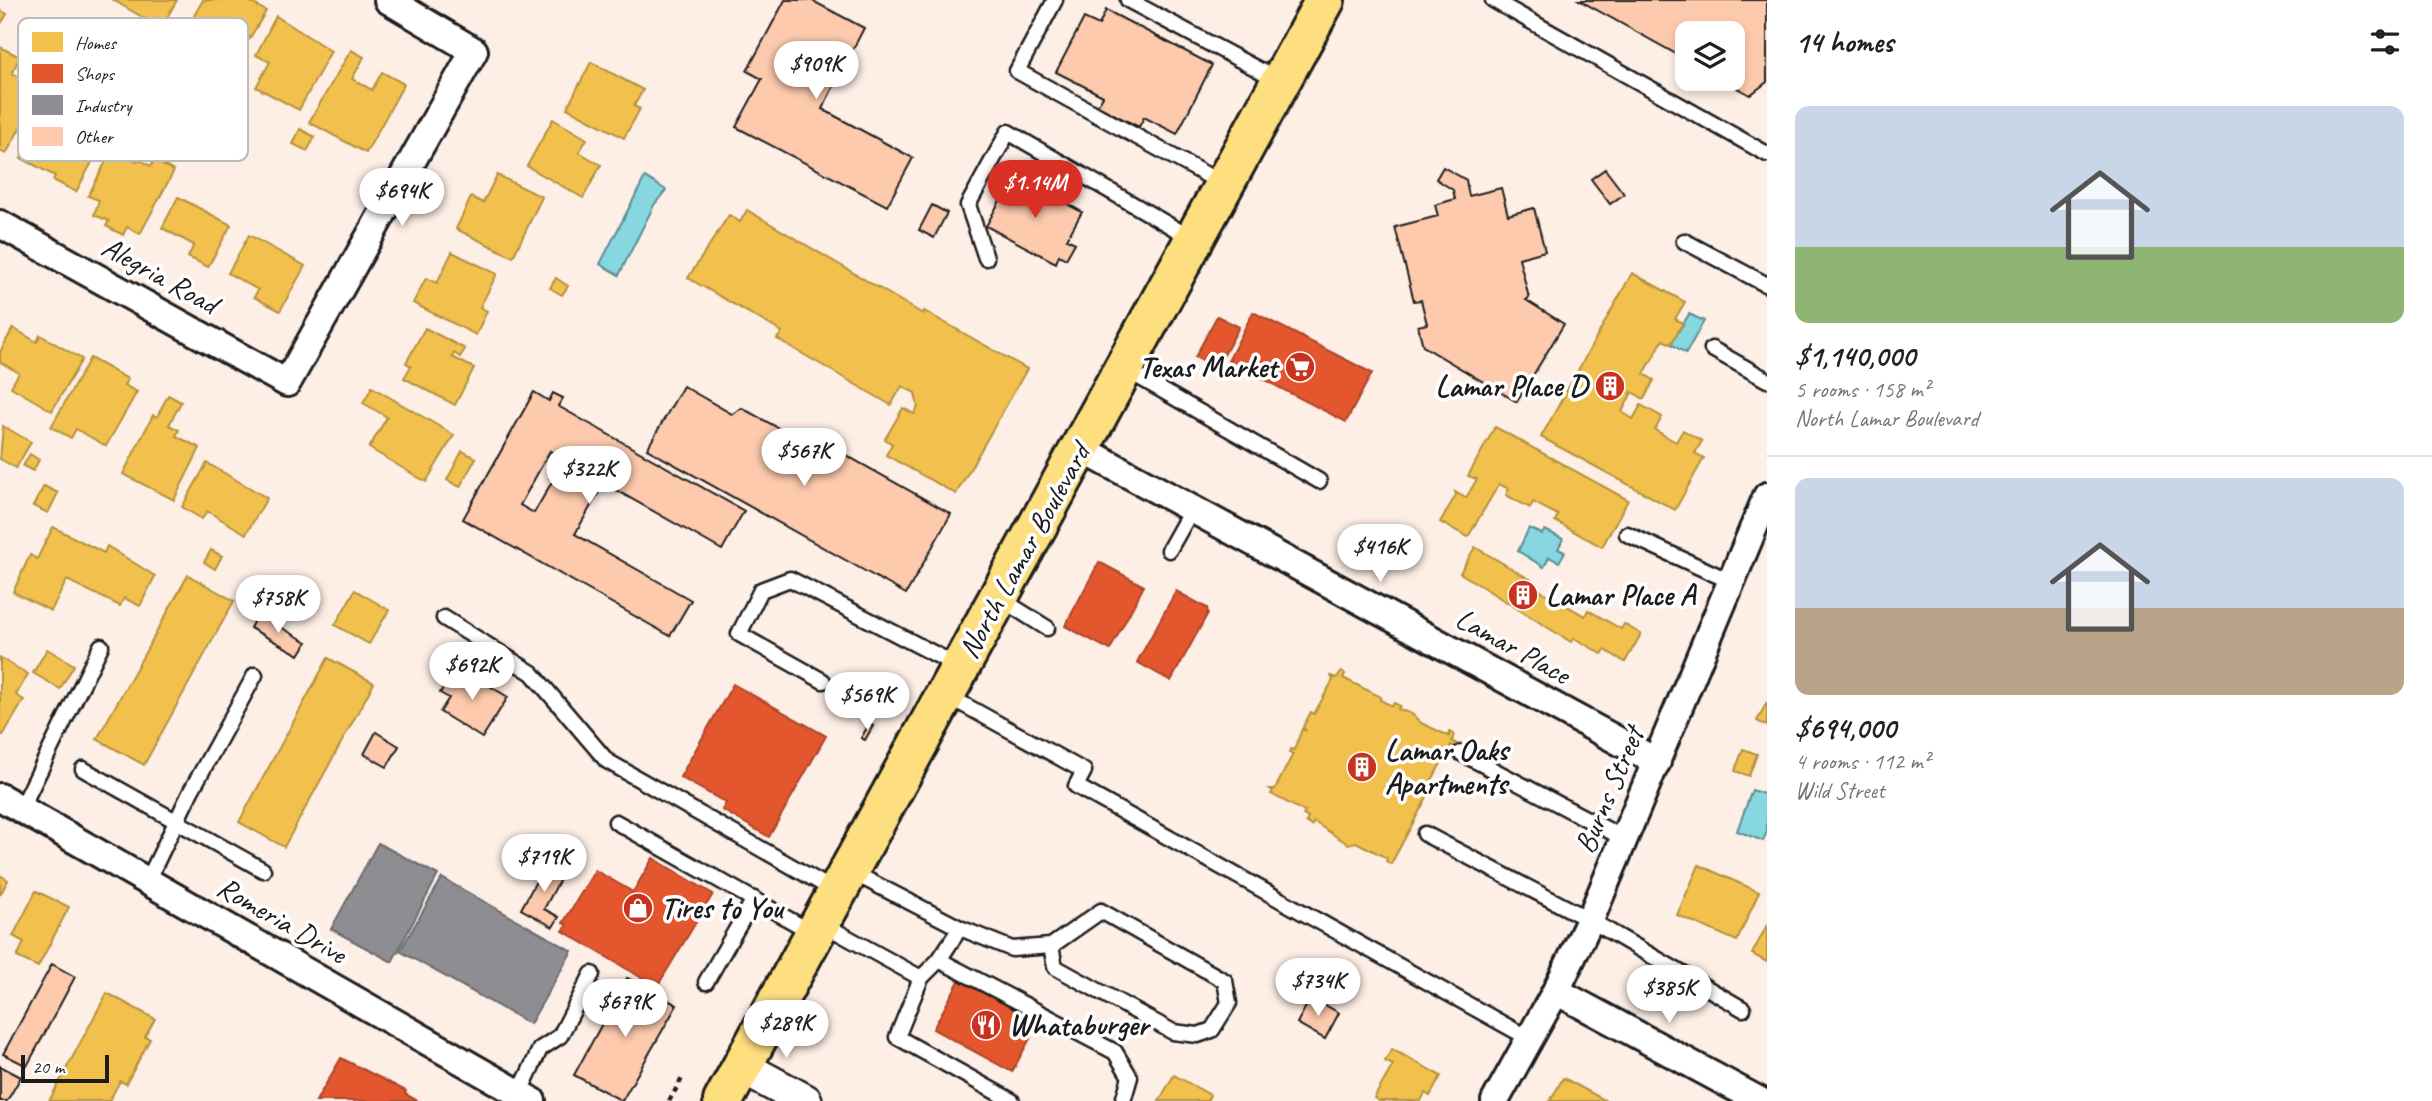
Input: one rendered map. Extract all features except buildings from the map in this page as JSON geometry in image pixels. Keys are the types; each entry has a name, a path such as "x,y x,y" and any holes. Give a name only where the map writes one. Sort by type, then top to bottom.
{"main road":[{"name":"North Lamar Boulevard","path":"723,1101 1325,0"}],"street":[{"name":"Alegria Road","path":"0,224 288,383 474,51 388,0"},
{"name":"Lamar Place","path":"1080,448 1657,762"},
{"name":"Burns Street","path":"1495,1101 1556,991 1590,920 1767,496"},
{"name":"Romeria Drive","path":"10,803 525,1097"},
{"path":"1556,991 1760,1101"},
{"path":"742,1067 805,1101"}],"lane":[{"path":"1055,0 1017,71 1224,185"},
{"path":"1128,0 1281,81"},
{"path":"1493,0 1767,154"},
{"path":"986,258 968,205 1008,132 1194,240"},
{"path":"1684,241 1767,285"},
{"path":"1712,349 1767,380"},
{"path":"1124,369 1319,481"},
{"path":"1169,550 1192,509"},
{"path":"1628,534 1732,582"},
{"path":"823,681 739,634 761,590 790,579 953,681 1084,771 1076,786 1530,1039"},
{"path":"998,598 1047,628"},
{"path":"444,618 532,673 607,761 830,905 921,978"},
{"path":"10,803 101,646"},
{"path":"147,882 255,675"},
{"path":"1461,753 1625,839"},
{"path":"83,769 263,870"},
{"path":"616,821 754,899 830,905 960,928 1012,949 1051,946 1101,911 1225,981 1228,1003 1212,1030 1198,1035 1173,1032 1055,967 1051,946"},
{"path":"1425,834 1590,920 1743,1009"},
{"path":"706,982 754,899"},
{"path":"960,928 939,960 921,978 897,1037 1012,1101"},
{"path":"939,960 1115,1052 1130,1077 1123,1101"},
{"path":"525,1097 540,1049 560,1036 592,974"}],"path":[{"path":"668,1101 683,1077"}],"water":[{"path":"645,177 666,190 654,205 619,275 600,264"},
{"path":"1689,314 1704,321 1686,353 1671,344"},
{"path":"1529,528 1542,534 1545,530 1563,539 1558,549 1565,552 1559,562 1549,557 1544,567 1518,551"},
{"path":"1752,790 1767,795 1767,831 1763,841 1737,831"}],"place":[{"name":"Texas Market","path":"1300,367"},
{"name":"Lamar Place D","path":"1610,386"},
{"name":"Lamar Place A","path":"1523,595"},
{"name":"Lamar Oaks Apartments","path":"1362,767"},
{"name":"Tires to You","path":"638,908"},
{"name":"Whataburger","path":"986,1025"}]}
